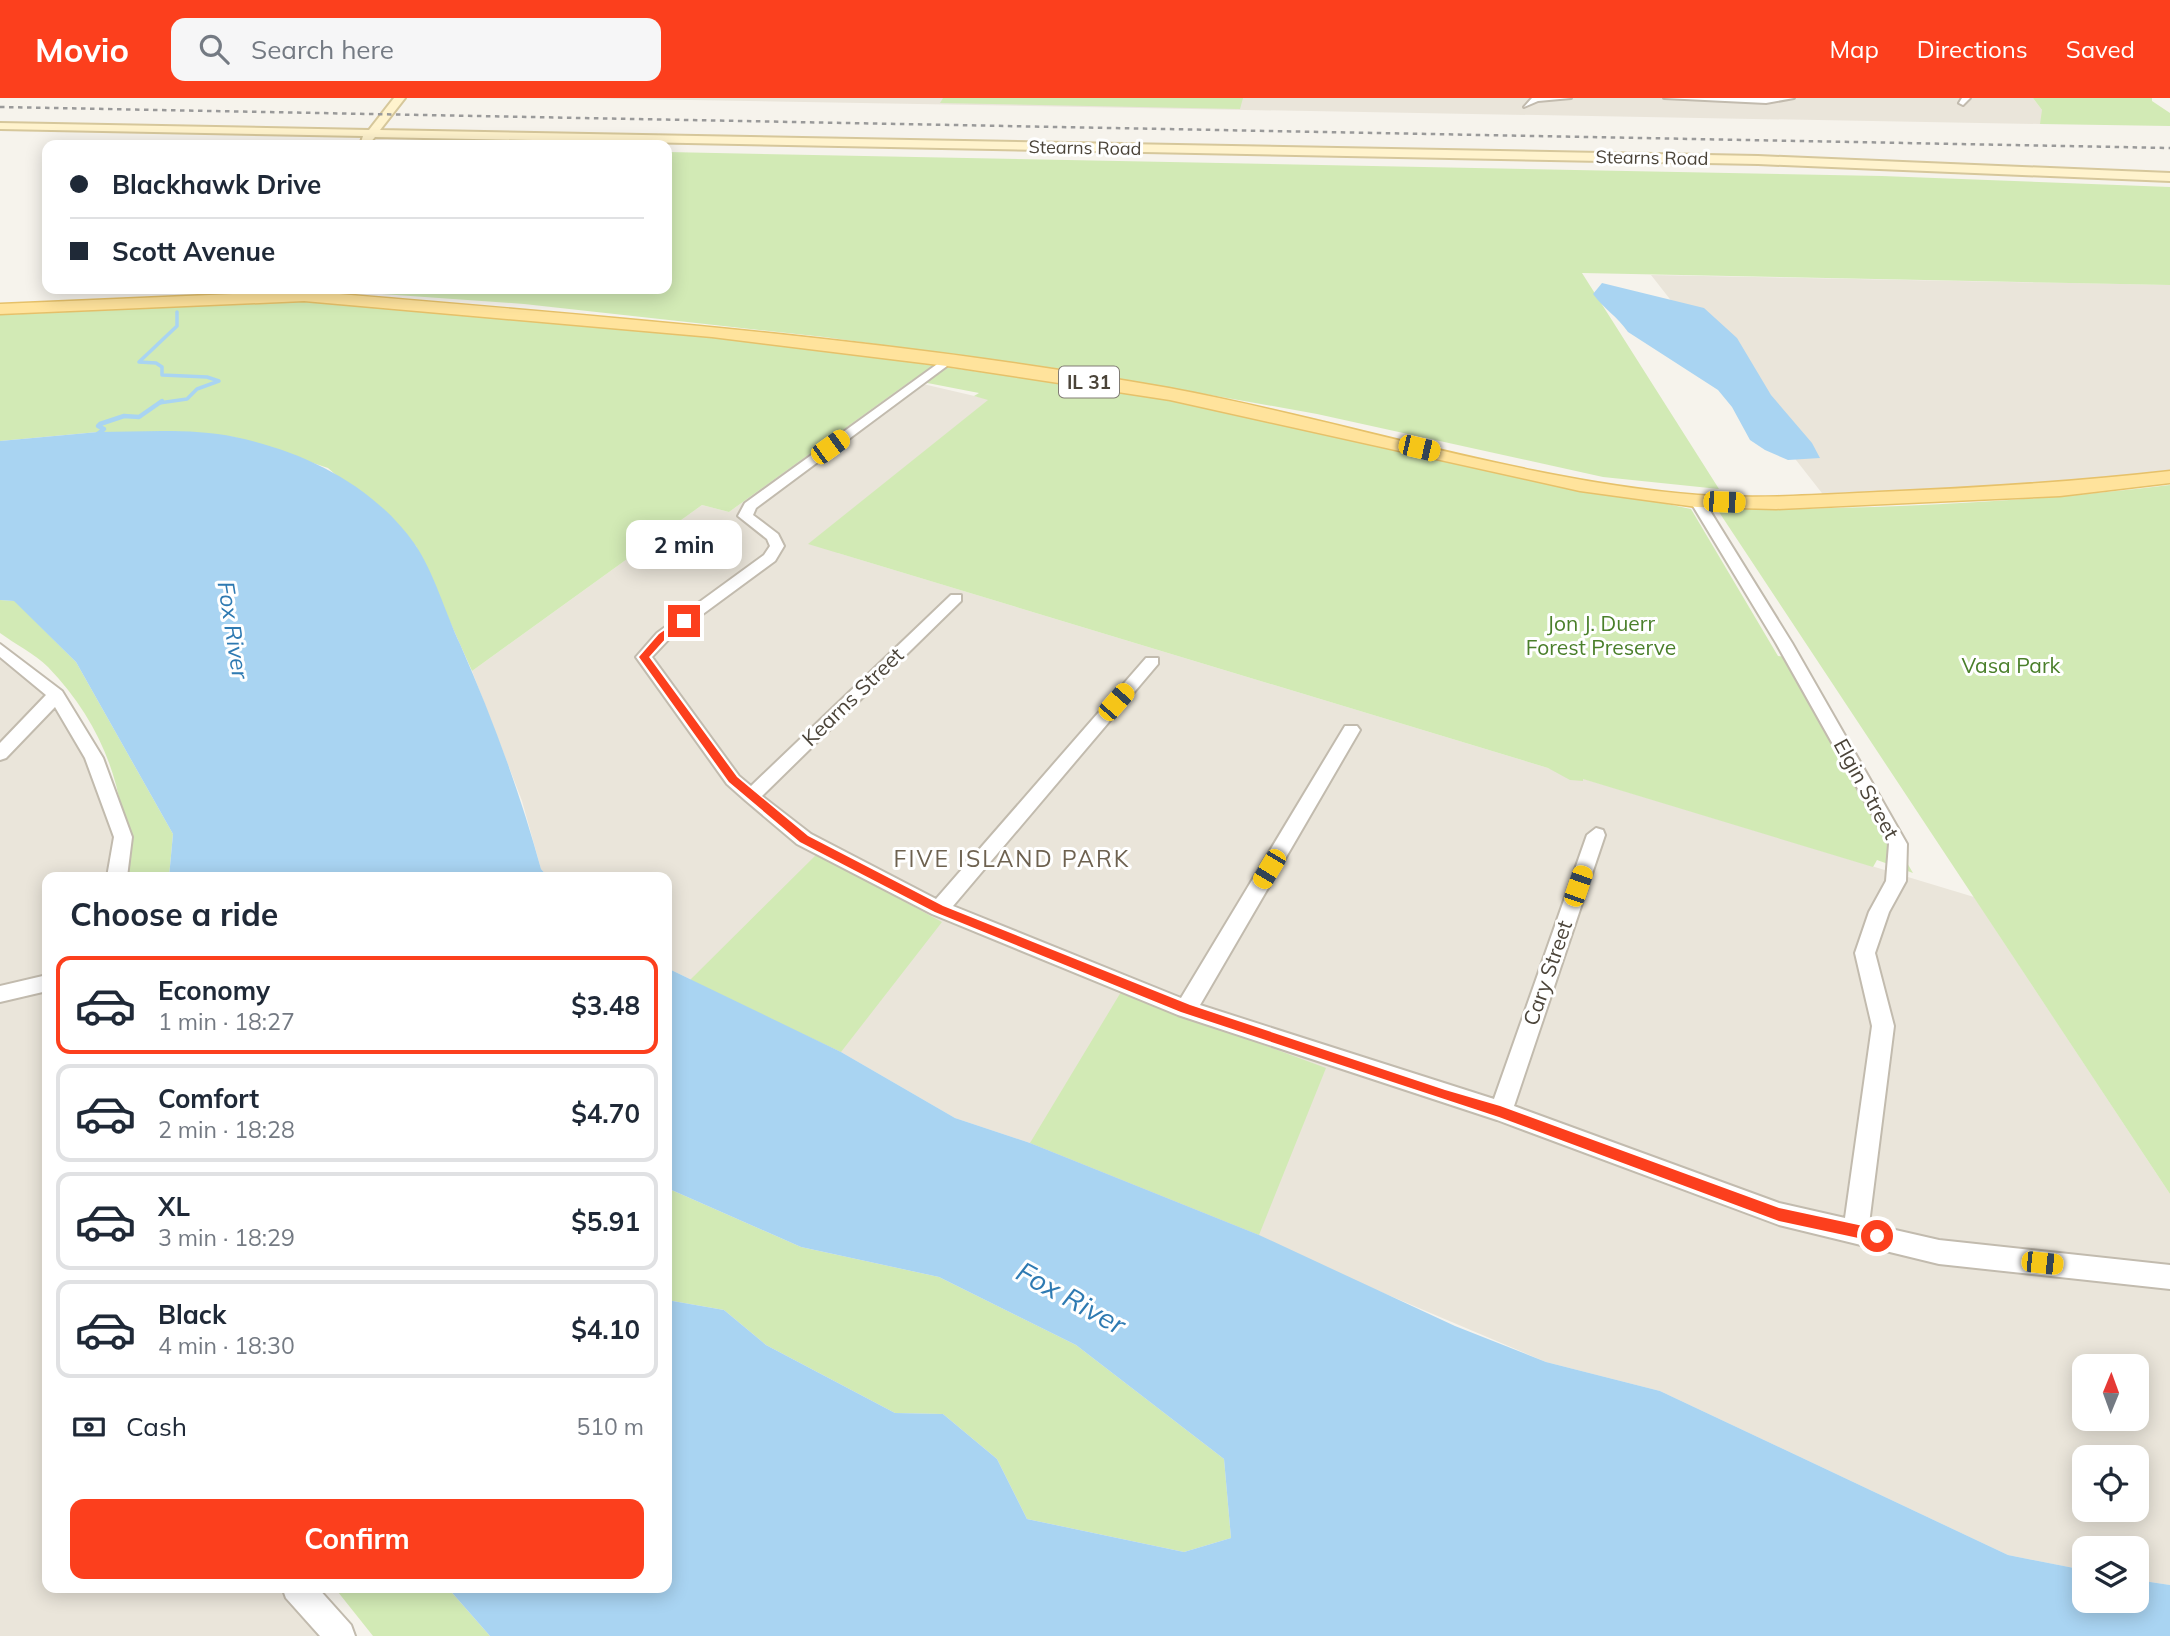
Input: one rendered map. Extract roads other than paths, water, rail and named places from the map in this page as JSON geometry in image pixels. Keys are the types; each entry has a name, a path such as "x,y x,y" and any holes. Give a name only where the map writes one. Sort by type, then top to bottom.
{"main road":[{"path":"366,140 400,98"},
{"path":"404,112 413,98"},
{"name":"Stearns Road","path":"0,126 366,140"},
{"name":"Stearns Road","path":"0,133 366,140 390,136 616,140"},
{"name":"Stearns Road","path":"390,136 474,140"},
{"name":"Stearns Road","path":"672,141 1745,160 2170,177"},
{"name":"Stearns Road","path":"672,147 1788,168 2170,182"},
{"name":"IL 31","path":"0,309 232,294"},
{"name":"IL 31","path":"309,294 684,329 947,361 1232,406 1580,485 1697,500 1776,503 1947,496 2060,490 2170,477"}],"street":[{"path":"1527,105 1536,99 1567,98"},
{"path":"1668,98 1766,101 1790,98"},
{"path":"947,361 750,506 746,516 773,537 777,546 770,558 663,636 644,657 733,780 804,839 939,909 1186,1009 1445,1096 1500,1111 1779,1214 1856,1230 1939,1252 2170,1277"},
{"name":"Elgin Street","path":"1697,500 1784,643 1898,844 1896,881 1879,912 1865,953 1883,1026 1856,1230"},
{"name":"Kearns Street","path":"751,796 956,598"},
{"path":"0,649 56,695 94,758 123,837 118,872"},
{"path":"939,909 1152,661"},
{"path":"0,754 56,695"},
{"path":"1186,1009 1351,730"},
{"name":"Cary Street","path":"1500,1111 1596,835"},
{"path":"0,994 42,984"},
{"path":"302,1593 340,1636"}],"water":[{"path":"1602,283 1704,308 1737,338 1771,395 1812,443 1820,458 1788,460 1750,440 1732,407 1718,390 1628,332 1601,304 1593,294"},
{"name":"Fox River","path":"167,431 219,434 261,443 311,461 357,488 378,504 414,543 433,579 505,755 544,872 169,872 173,834 76,662 14,601 0,600 0,441 98,432"},
{"name":"Fox River","path":"672,970 841,1052 955,1118 1030,1143 1259,1235 1455,1326 1546,1362 1660,1391 2008,1555 2072,1568 2072,1613 2149,1613 2149,1582 2170,1585 2170,1636 490,1636 452,1593 672,1593 672,1301 724,1310 766,1345 895,1413 943,1414 997,1459 1027,1519 1184,1552 1231,1538 1224,1459 1076,1345 939,1277 801,1247 672,1190"}],"waterway":[{"path":"159,403 187,399 197,389 219,381 207,377 162,375 162,367 156,363 139,362 177,326 177,312"},
{"path":"93,438 104,429 98,426 100,424 124,416 139,417 159,403"}],"railway":[{"path":"0,107 2170,148"}],"district":[{"name":"FIVE ISLAND PARK","path":"1012,859"}],"park label":[{"name":"Jon J. Duerr Forest Preserve","path":"1601,636"},
{"name":"Vasa Park","path":"2011,666"}]}
